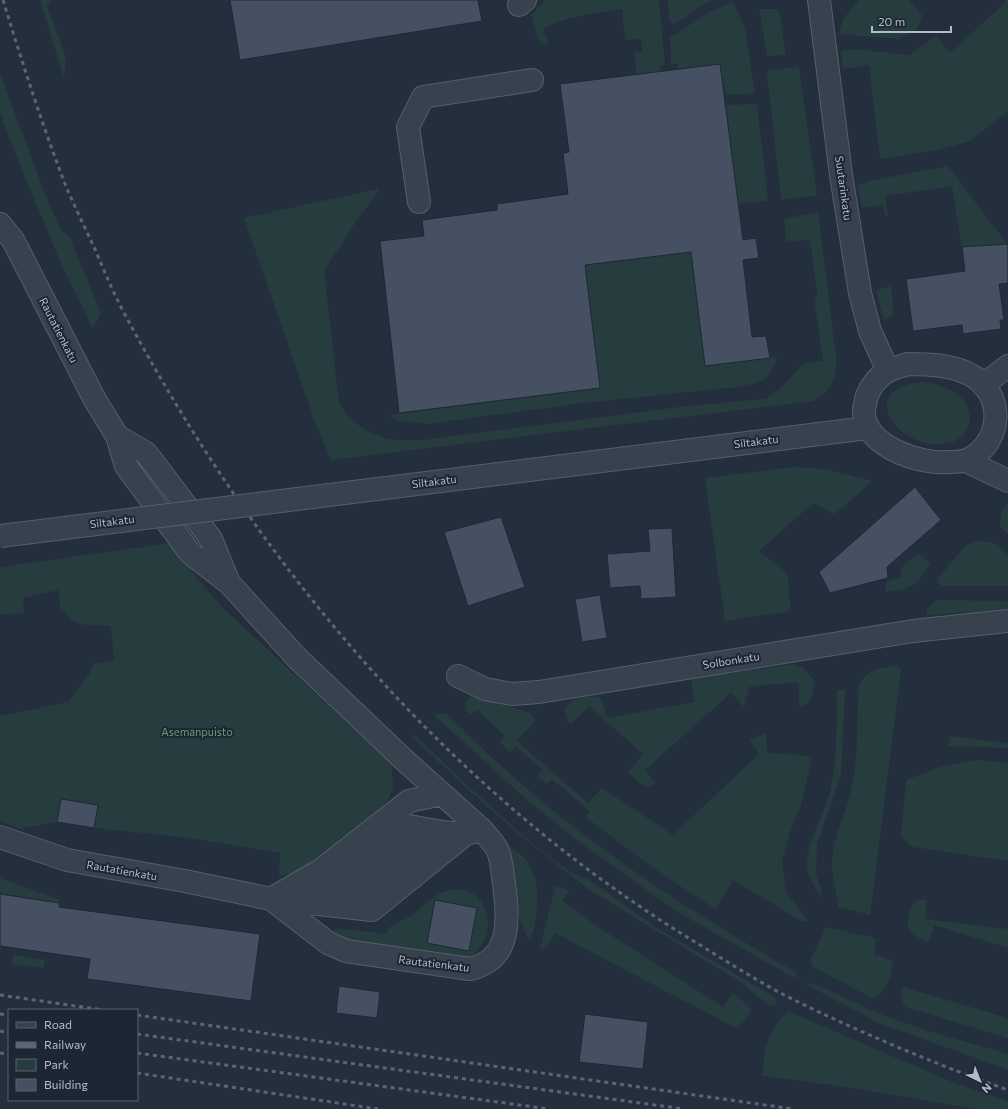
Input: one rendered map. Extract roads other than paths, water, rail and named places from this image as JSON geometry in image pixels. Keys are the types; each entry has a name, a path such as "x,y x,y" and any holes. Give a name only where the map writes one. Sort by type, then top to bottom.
{"street":[{"name":"Suutarinkatu","path":"819,0 841,175 860,293 870,331 888,371"},
{"path":"419,202 408,127 423,97 532,80"},
{"name":"Rautatienkatu","path":"0,224 13,240 95,400 117,436 126,466 190,553 229,583 297,658 442,794 474,832 492,842 500,859 508,923 506,936 492,960 480,967 470,969 450,968 346,951 328,943 271,899 185,881 67,860 0,837"},
{"path":"908,364 933,365 971,375 983,385 992,398 1002,426 992,433 984,446 975,456 966,461 938,463 918,460 889,448 868,428 864,411 868,393 875,382 888,371 908,364"},
{"path":"983,385 1008,366"},
{"name":"Siltakatu","path":"0,536 868,428"},
{"path":"966,461 1008,481"},
{"name":"Solbonkatu","path":"458,676 485,690 512,694 539,692 913,631 1008,621"},
{"path":"402,758 408,785 409,801"},
{"path":"271,899 321,870 409,801 442,794"},
{"path":"384,821 474,832"},
{"path":"271,899 372,910 447,849 474,832"},
{"path":"364,837 447,849"},
{"path":"342,853 429,864"},
{"path":"321,870 412,878"},
{"path":"299,884 390,894"}],"railway":[{"path":"3,0 32,93 65,184 123,311 177,406 236,497 300,584 369,667 444,746 524,818 609,885 700,945 758,981 794,1000 900,1048 1008,1090"},
{"path":"0,995 96,1009"},
{"path":"0,1014 8,1015"},
{"path":"138,1015 793,1109"},
{"path":"0,1031 8,1033"},
{"path":"138,1034 684,1109"},
{"path":"0,1053 8,1054"},
{"path":"138,1053 549,1109"},
{"path":"138,1073 378,1109"}],"park label":[{"name":"Asemanpuisto","path":"197,731"}]}
